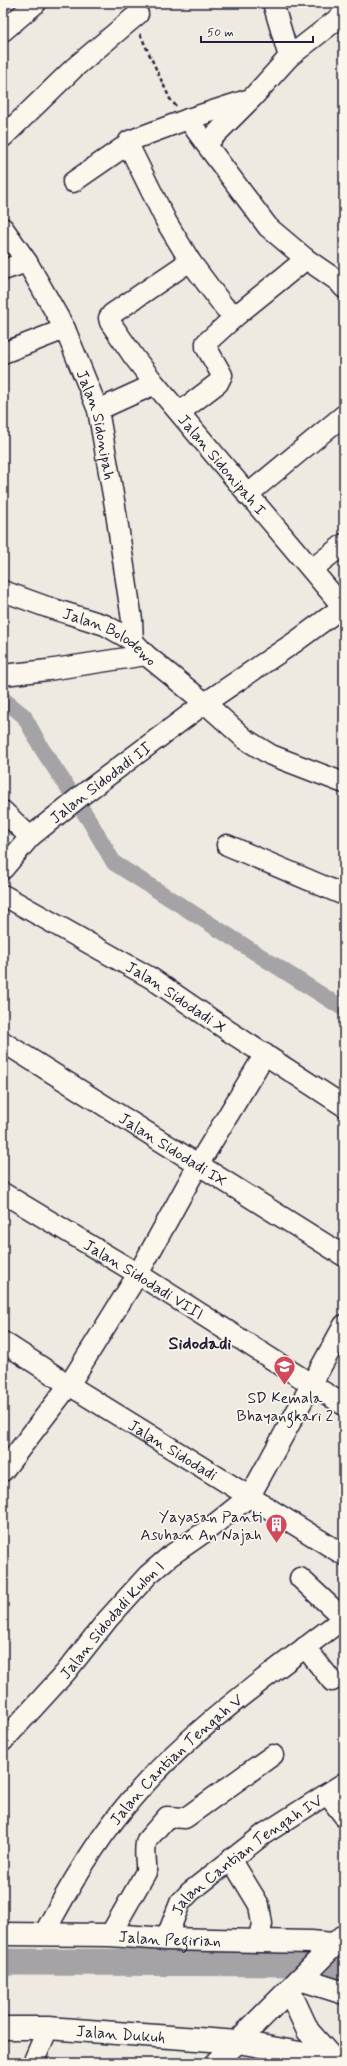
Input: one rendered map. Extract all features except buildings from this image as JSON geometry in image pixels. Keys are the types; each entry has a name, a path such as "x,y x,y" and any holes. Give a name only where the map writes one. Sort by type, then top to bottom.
{"main road":[{"name":"Jalan Pegirian","path":"3,1934 110,1935 166,1939 258,1941 321,1960 344,1993"},
{"path":"216,2063 321,1960"},
{"path":"321,1960 308,2031 338,2059"},
{"name":"Jalan Dukuh","path":"3,2028 48,2028 238,2042 338,2059"}],"street":[{"path":"3,31 36,3"},
{"path":"272,3 289,57"},
{"path":"206,144 252,98 289,57 344,14"},
{"path":"3,137 69,73 135,17"},
{"path":"73,182 128,144 129,140 252,98"},
{"path":"188,119 268,227 306,259 338,281 344,288"},
{"path":"128,144 167,223 190,261 225,308 238,314"},
{"name":"Jalan Sidonipah","path":"3,228 27,262 65,329 98,410 115,506 132,620 139,648"},
{"path":"180,412 218,383 222,375 206,347 206,343 238,314 306,259"},
{"name":"Jalan Sidonipah I","path":"190,261 109,318 134,357 155,384 180,412 247,495 344,607"},
{"path":"3,270 27,262"},
{"path":"3,353 65,329"},
{"path":"98,410 155,384"},
{"path":"247,495 344,415"},
{"path":"312,569 344,544"},
{"name":"Jalan Bolodewo","path":"3,591 47,608 105,625 139,648 205,703 245,739 271,756 344,782"},
{"name":"Jalan Sidodadi II","path":"3,869 30,837 75,800 205,703 344,607"},
{"path":"3,675 48,670 139,648"},
{"path":"3,811 30,837"},
{"path":"227,845 344,895"},
{"name":"Jalan Sidodadi X","path":"3,895 151,978 344,1106"},
{"name":"Jalan Sidodadi IX","path":"3,1042 344,1256"},
{"path":"3,1471 69,1386 138,1274 198,1165 265,1054"},
{"name":"Jalan Sidodadi VIII","path":"3,1193 138,1274 311,1382 344,1405"},
{"path":"250,1496 311,1382 344,1325"},
{"name":"Jalan Sidodadi","path":"3,1342 69,1386 344,1555"},
{"name":"Jalan Sidodadi Kulon I","path":"3,1741 66,1672 108,1619 148,1575 170,1556 206,1531 250,1496"},
{"path":"300,1578 344,1619"},
{"name":"Jalan Cantian Tengah V","path":"44,1934 91,1852 124,1808 172,1756 227,1708 305,1646 344,1619"},
{"path":"305,1646 332,1681"},
{"path":"110,1935 146,1872 147,1862 145,1844 167,1817 180,1818 188,1816 273,1755"},
{"name":"Jalan Cantian Tengah IV","path":"166,1939 180,1903 190,1892 264,1834 344,1783"},
{"path":"327,1794 344,1816"},
{"path":"231,1859 260,1905 262,1924 258,1941"},
{"path":"33,2063 48,2028"}],"path":[{"path":"135,17 141,35 170,99 188,119"}],"waterway":[{"path":"3,699 24,716 42,749 89,820 114,863 344,1009"},
{"path":"3,1962 313,1963 344,1971"}],"place":[{"name":"SD Kemala Bhayangkari 2","path":"285,1386"},
{"name":"Yayasan Panti Asuhan An Najah","path":"277,1544"}],"district":[{"name":"Sidodadi","path":"200,1343"}]}
